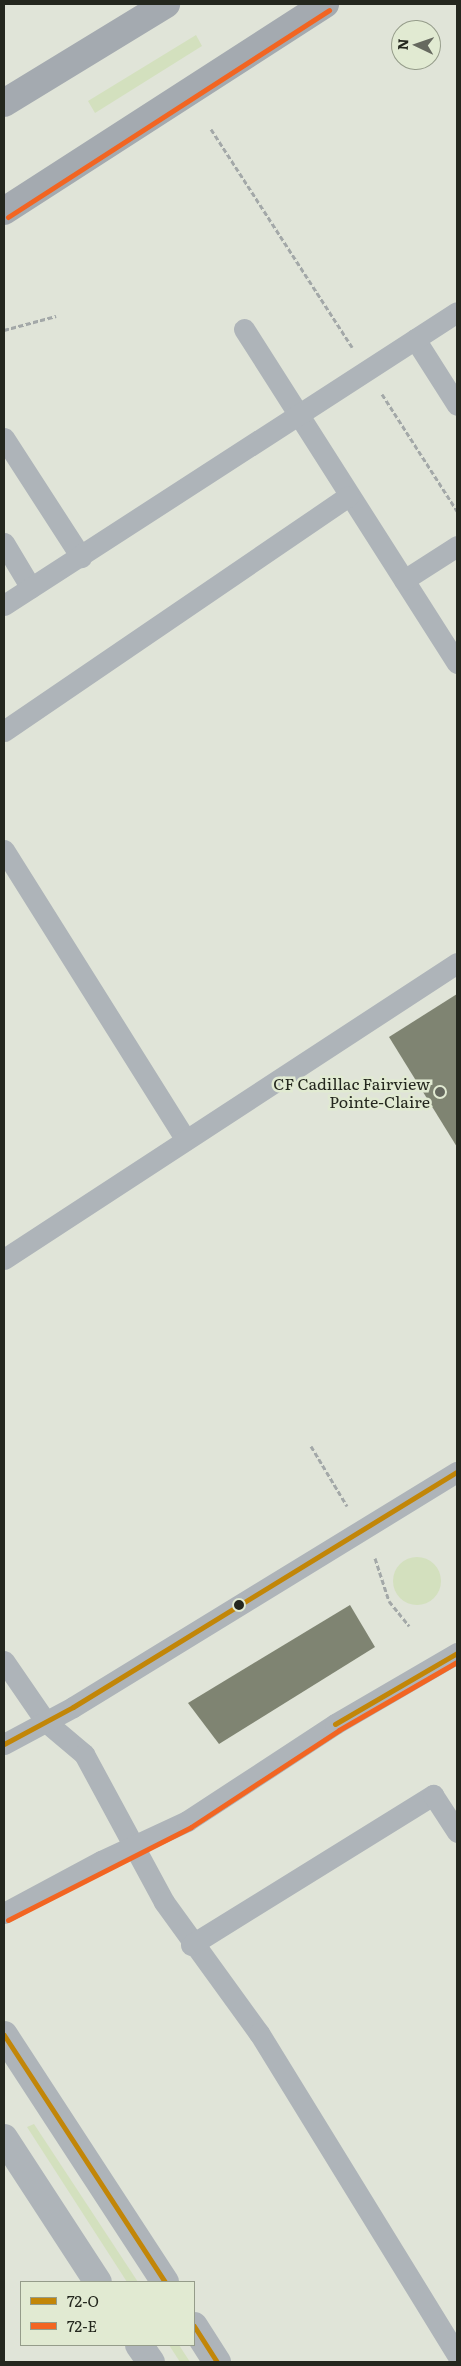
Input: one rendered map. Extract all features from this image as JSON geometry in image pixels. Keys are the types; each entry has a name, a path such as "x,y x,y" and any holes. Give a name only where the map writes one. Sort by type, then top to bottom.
{"main road":[{"path":"4,103 166,4"},
{"path":"4,211 325,4"}],"street":[{"path":"8,2052 164,2281"},
{"path":"4,2138 97,2281"},
{"path":"195,2328 217,2362"},
{"path":"140,2346 151,2362"}],"lane":[{"path":"4,606 296,414 457,312"},
{"path":"244,329 296,414 457,663"},
{"path":"414,340 457,405"},
{"path":"4,438 80,557"},
{"path":"4,731 349,496"},
{"path":"4,543 31,588"},
{"path":"404,580 457,546"},
{"path":"4,850 186,1140"},
{"path":"4,1259 457,963"},
{"path":"4,1744 46,1722 457,1472"},
{"path":"4,1913 134,1846 188,1821 335,1724 457,1653"},
{"path":"6,1673 46,1722 84,1754 191,1945 258,2032 457,2355"},
{"path":"191,1945 434,1795 457,1832"}],"path":[{"path":"211,129 457,511"},
{"path":"4,330 56,316"},
{"path":"311,1446 352,1515"},
{"path":"374,1555 389,1601 409,1626"}],"green space":[{"path":"196,35 202,46 95,113 88,101"},
{"path":"417,1557 426,1559 434,1564 439,1572 441,1581 439,1590 434,1598 426,1603 417,1605 408,1603 400,1598 395,1590 393,1581 395,1572 400,1564 408,1559"},
{"path":"34,2124 137,2281 126,2281 27,2127"},
{"path":"170,2346 180,2346 190,2362 180,2362"}],"building":[{"name":"CF Cadillac Fairview Pointe-Claire","path":"457,994 457,1147 389,1037"},
{"path":"350,1605 375,1647 219,1744 188,1703"}],"transit line":[{"name":"72-E","path":"8,217 329,10"},
{"name":"72-O","path":"4,1744 73,1707 457,1472"},
{"name":"72-O","path":"335,1724 457,1653"},
{"name":"72-E","path":"8,1920 191,1827 339,1730 457,1662"},
{"name":"72-O","path":"4,2035 164,2281"},
{"name":"72-O","path":"195,2328 217,2362"}],"place":[{"name":"CF Cadillac Fairview Pointe-Claire","path":"440,1092"}]}
